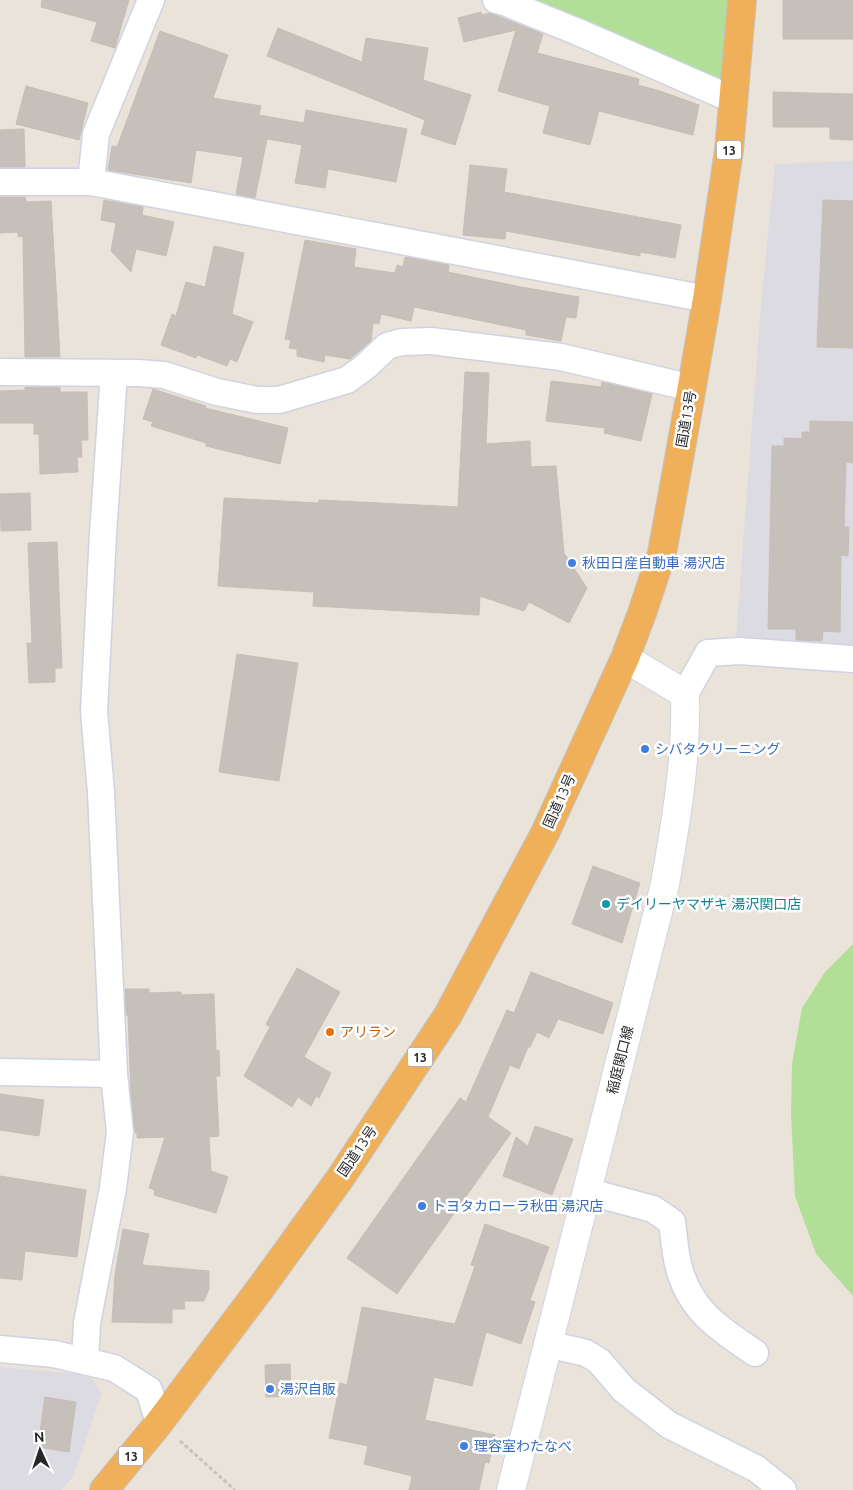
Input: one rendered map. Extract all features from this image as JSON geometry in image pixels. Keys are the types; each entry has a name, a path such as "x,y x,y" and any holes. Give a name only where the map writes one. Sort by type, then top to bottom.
{"highway":[{"name":"国道13号","path":"104,1490 159,1423 260,1289 340,1177 448,1015 545,834 625,658 642,614 662,552 692,388 729,150 742,0"}],"main road":[{"path":"625,658 685,694"},
{"name":"稲庭関口線","path":"511,1490 665,884 680,798 686,720 685,694"}],"street":[{"path":"90,182 96,134 151,0"},
{"path":"496,0 578,32 734,100"},
{"path":"0,182 90,182 707,299"},
{"path":"0,372 164,375 218,392 257,400 279,400 348,380 387,346 402,342 431,341 561,357 692,388"},
{"path":"85,1361 87,1323 113,1188 120,1132 114,1074 101,792 94,711 102,534 114,373"},
{"path":"685,694 708,653 739,651 853,659"},
{"path":"0,1072 114,1074"},
{"path":"586,1191 653,1209 672,1222 679,1268 687,1290 700,1311 723,1331 755,1353"},
{"path":"547,1344 586,1353 599,1361 624,1390 669,1425 757,1469 783,1490"},
{"path":"0,1349 54,1354 114,1368 149,1390 159,1423"}],"path":[{"path":"159,1423 235,1490"}],"shaded area":[{"path":"853,161 853,646 736,638 761,304 775,164"},
{"path":"0,1367 89,1375 102,1393 74,1475 62,1490 0,1490"}],"green space":[{"path":"522,0 734,0 729,87"},
{"path":"853,944 853,1296 816,1254 795,1196 791,1115 792,1064 802,1008 825,972"}],"building":[{"path":"42,0 129,0 115,48 91,41 97,22 41,7"},
{"path":"783,0 853,0 853,39 783,39"},
{"path":"481,12 482,15 490,13 543,34 537,53 639,79 638,85 699,105 693,135 599,111 590,145 543,133 550,106 498,91 516,30 464,42 458,18"},
{"path":"278,28 362,62 366,38 428,48 423,80 471,95 455,145 421,134 425,120 267,56"},
{"path":"160,31 228,55 213,98 261,106 259,115 304,123 306,110 407,129 396,182 328,169 325,188 295,183 302,145 267,139 255,198 236,194 243,157 196,150 191,183 108,170 112,146 117,147"},
{"path":"26,86 88,103 79,140 16,124"},
{"path":"773,92 853,94 853,140 830,139 830,127 773,127"},
{"path":"24,129 25,167 0,167 0,130"},
{"path":"470,165 507,169 504,192 681,225 675,258 640,252 640,256 506,231 505,239 463,235"},
{"path":"0,197 25,197 26,202 51,201 60,357 25,357 23,236 18,237 18,232 0,233"},
{"path":"104,200 143,207 142,215 174,222 166,256 136,249 131,272 111,251 116,223 101,220"},
{"path":"823,200 853,201 853,348 817,347"},
{"path":"305,240 356,249 354,267 395,273 397,265 403,267 405,257 449,265 448,272 579,297 576,318 566,317 561,341 526,335 526,330 414,307 411,321 381,314 379,324 373,323 371,341 350,359 325,355 324,362 297,356 297,349 289,348 291,340 285,339"},
{"path":"214,246 244,253 232,314 253,322 237,362 230,359 227,366 197,355 196,358 161,345 172,314 176,316 186,282 205,287"},
{"path":"465,372 489,373 486,444 530,441 531,467 556,466 564,553 587,588 569,623 529,602 524,611 480,596 479,615 313,606 314,592 218,586 224,498 319,503 319,500 458,507"},
{"path":"551,381 601,387 602,382 652,394 641,441 604,433 605,428 546,421"},
{"path":"25,387 60,387 60,392 87,392 88,440 81,440 82,457 77,457 78,472 40,474 39,434 34,434 34,423 0,423 0,391 25,390"},
{"path":"153,389 206,406 205,408 288,428 280,464 206,446 206,443 151,426 153,422 143,419"},
{"path":"810,421 853,422 853,463 846,462 844,527 849,527 848,556 841,555 840,632 823,631 822,641 796,640 796,629 768,629 772,446 784,446 784,438 802,439 802,432 810,432"},
{"path":"30,493 31,530 1,531 0,494"},
{"path":"57,542 62,668 55,668 55,682 29,683 27,643 32,643 28,543"},
{"path":"237,654 298,663 279,781 219,772"},
{"name":"デイリーヤマザキ 湯沢関口店","path":"593,866 640,883 622,943 572,924"},
{"path":"297,968 340,992 304,1057 331,1073 319,1098 316,1096 311,1106 298,1097 292,1107 244,1076 270,1027 266,1024"},
{"path":"531,972 613,1003 603,1034 558,1019 549,1038 537,1032 530,1047 528,1047 519,1069 510,1065 488,1117 511,1133 397,1294 347,1258 460,1098 466,1102 507,1010 514,1013"},
{"path":"125,989 149,989 149,993 181,992 181,995 214,994 216,1051 219,1050 220,1076 216,1076 219,1136 209,1137 211,1171 228,1177 216,1213 154,1195 155,1190 149,1188 165,1137 137,1138 137,1133 135,1133"},
{"path":"0,1094 44,1100 39,1136 0,1130"},
{"path":"535,1126 573,1139 552,1195 503,1176 516,1137 528,1146"},
{"path":"0,1176 86,1190 77,1257 25,1251 22,1280 0,1278"},
{"path":"485,1224 549,1247 530,1300 535,1302 521,1344 486,1332 472,1386 434,1377 425,1420 495,1435 489,1463 485,1462 479,1490 409,1490 412,1476 364,1464 368,1446 329,1438 340,1383 347,1385 362,1307 455,1324 475,1266 471,1265"},
{"path":"123,1229 149,1234 142,1265 209,1271 209,1289 204,1301 184,1301 185,1309 172,1309 172,1323 112,1322 115,1274"},
{"path":"290,1364 291,1396 266,1397 265,1365"},
{"path":"45,1397 76,1402 69,1452 38,1447"}],"place":[{"name":"秋田日産自動車 湯沢店","path":"572,563"},
{"name":"シバタクリーニング","path":"645,749"},
{"name":"デイリーヤマザキ 湯沢関口店","path":"606,904"},
{"name":"アリラン","path":"330,1032"},
{"name":"トヨタカローラ秋田 湯沢店","path":"422,1206"},
{"name":"湯沢自販","path":"270,1389"},
{"name":"理容室わたなべ","path":"464,1446"}]}
